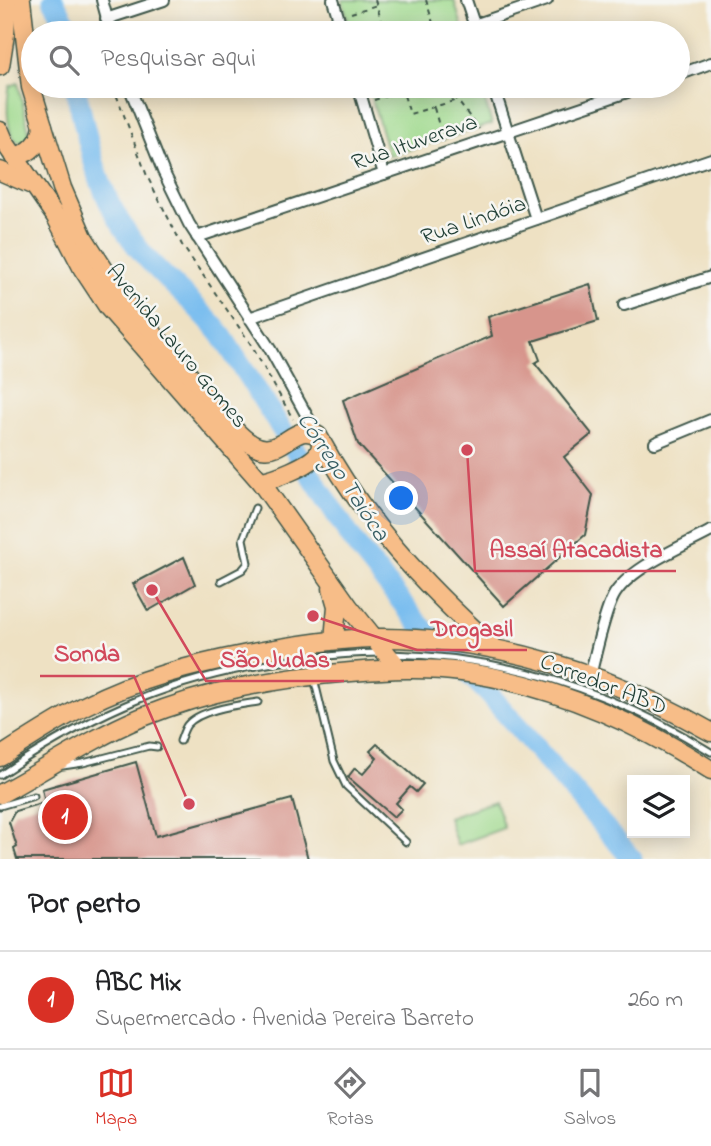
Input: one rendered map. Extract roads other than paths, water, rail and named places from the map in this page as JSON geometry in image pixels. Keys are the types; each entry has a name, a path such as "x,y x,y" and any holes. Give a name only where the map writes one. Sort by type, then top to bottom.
{"main road":[{"name":"Avenida Lauro Gomes","path":"0,66 5,34 17,1"},
{"name":"Avenida Lauro Gomes","path":"17,1 21,26"},
{"path":"0,78 7,72 21,74"},
{"name":"Avenida Lauro Gomes","path":"34,98 58,176 76,223 91,253 113,286 240,436 257,448 268,449 309,437"},
{"path":"14,157 33,148 40,138 43,126"},
{"name":"Avenida Lauro Gomes","path":"0,131 14,157 56,217 108,307 260,481 330,582 398,668"},
{"path":"0,171 35,187"},
{"path":"260,481 270,480 289,471 319,452 309,437"},
{"path":"309,437 392,547 440,600 494,647"},
{"name":"Avenida Lauro Gomes","path":"330,582 337,606 334,640"},
{"path":"0,757 86,705 157,676 229,658 334,640 373,638 480,668 590,706 638,728 711,770"},
{"path":"0,794 112,730 175,705 280,679 398,668 451,642 494,647 553,663 650,701 711,732"}],"street":[{"path":"102,0 106,19 164,0"},
{"path":"333,0 339,21"},
{"path":"466,0 473,21"},
{"path":"496,21 547,0"},
{"path":"690,71 711,63"},
{"path":"134,98 163,171 197,237 295,396 309,437"},
{"path":"362,98 384,174"},
{"path":"497,98 536,219"},
{"name":"Rua Ituverava","path":"197,237 609,98"},
{"name":"Rua Lindóia","path":"249,318 711,159"},
{"path":"624,305 711,277"},
{"path":"295,396 309,437"},
{"path":"655,443 711,420"},
{"path":"590,676 612,599 620,587 633,574 711,531"}],"lane":[{"path":"221,581 242,570 248,563 243,539 254,508"},
{"path":"0,775 63,734 97,716 206,675 340,654 426,655"},
{"name":"Corredor ABD","path":"480,668 561,682 616,702 667,725 711,752"},
{"path":"313,676 334,761 346,786 406,842"},
{"path":"180,741 186,726 194,719 220,709 258,702"},
{"path":"43,768 83,763 149,746 157,747"},
{"path":"0,806 34,796"}],"waterway":[{"path":"53,0 65,21"},
{"name":"Córrego Taióca","path":"78,98 105,194 128,234 153,265 222,336 355,544 418,623 489,694 632,859"}],"place":[{"name":"Assaí Atacadista","path":"467,450"},
{"name":"São Judas","path":"152,590"},
{"name":"Drogasil","path":"313,616"},
{"name":"Sonda","path":"189,804"},
{"name":"ABC Mix","path":"65,817"}]}
